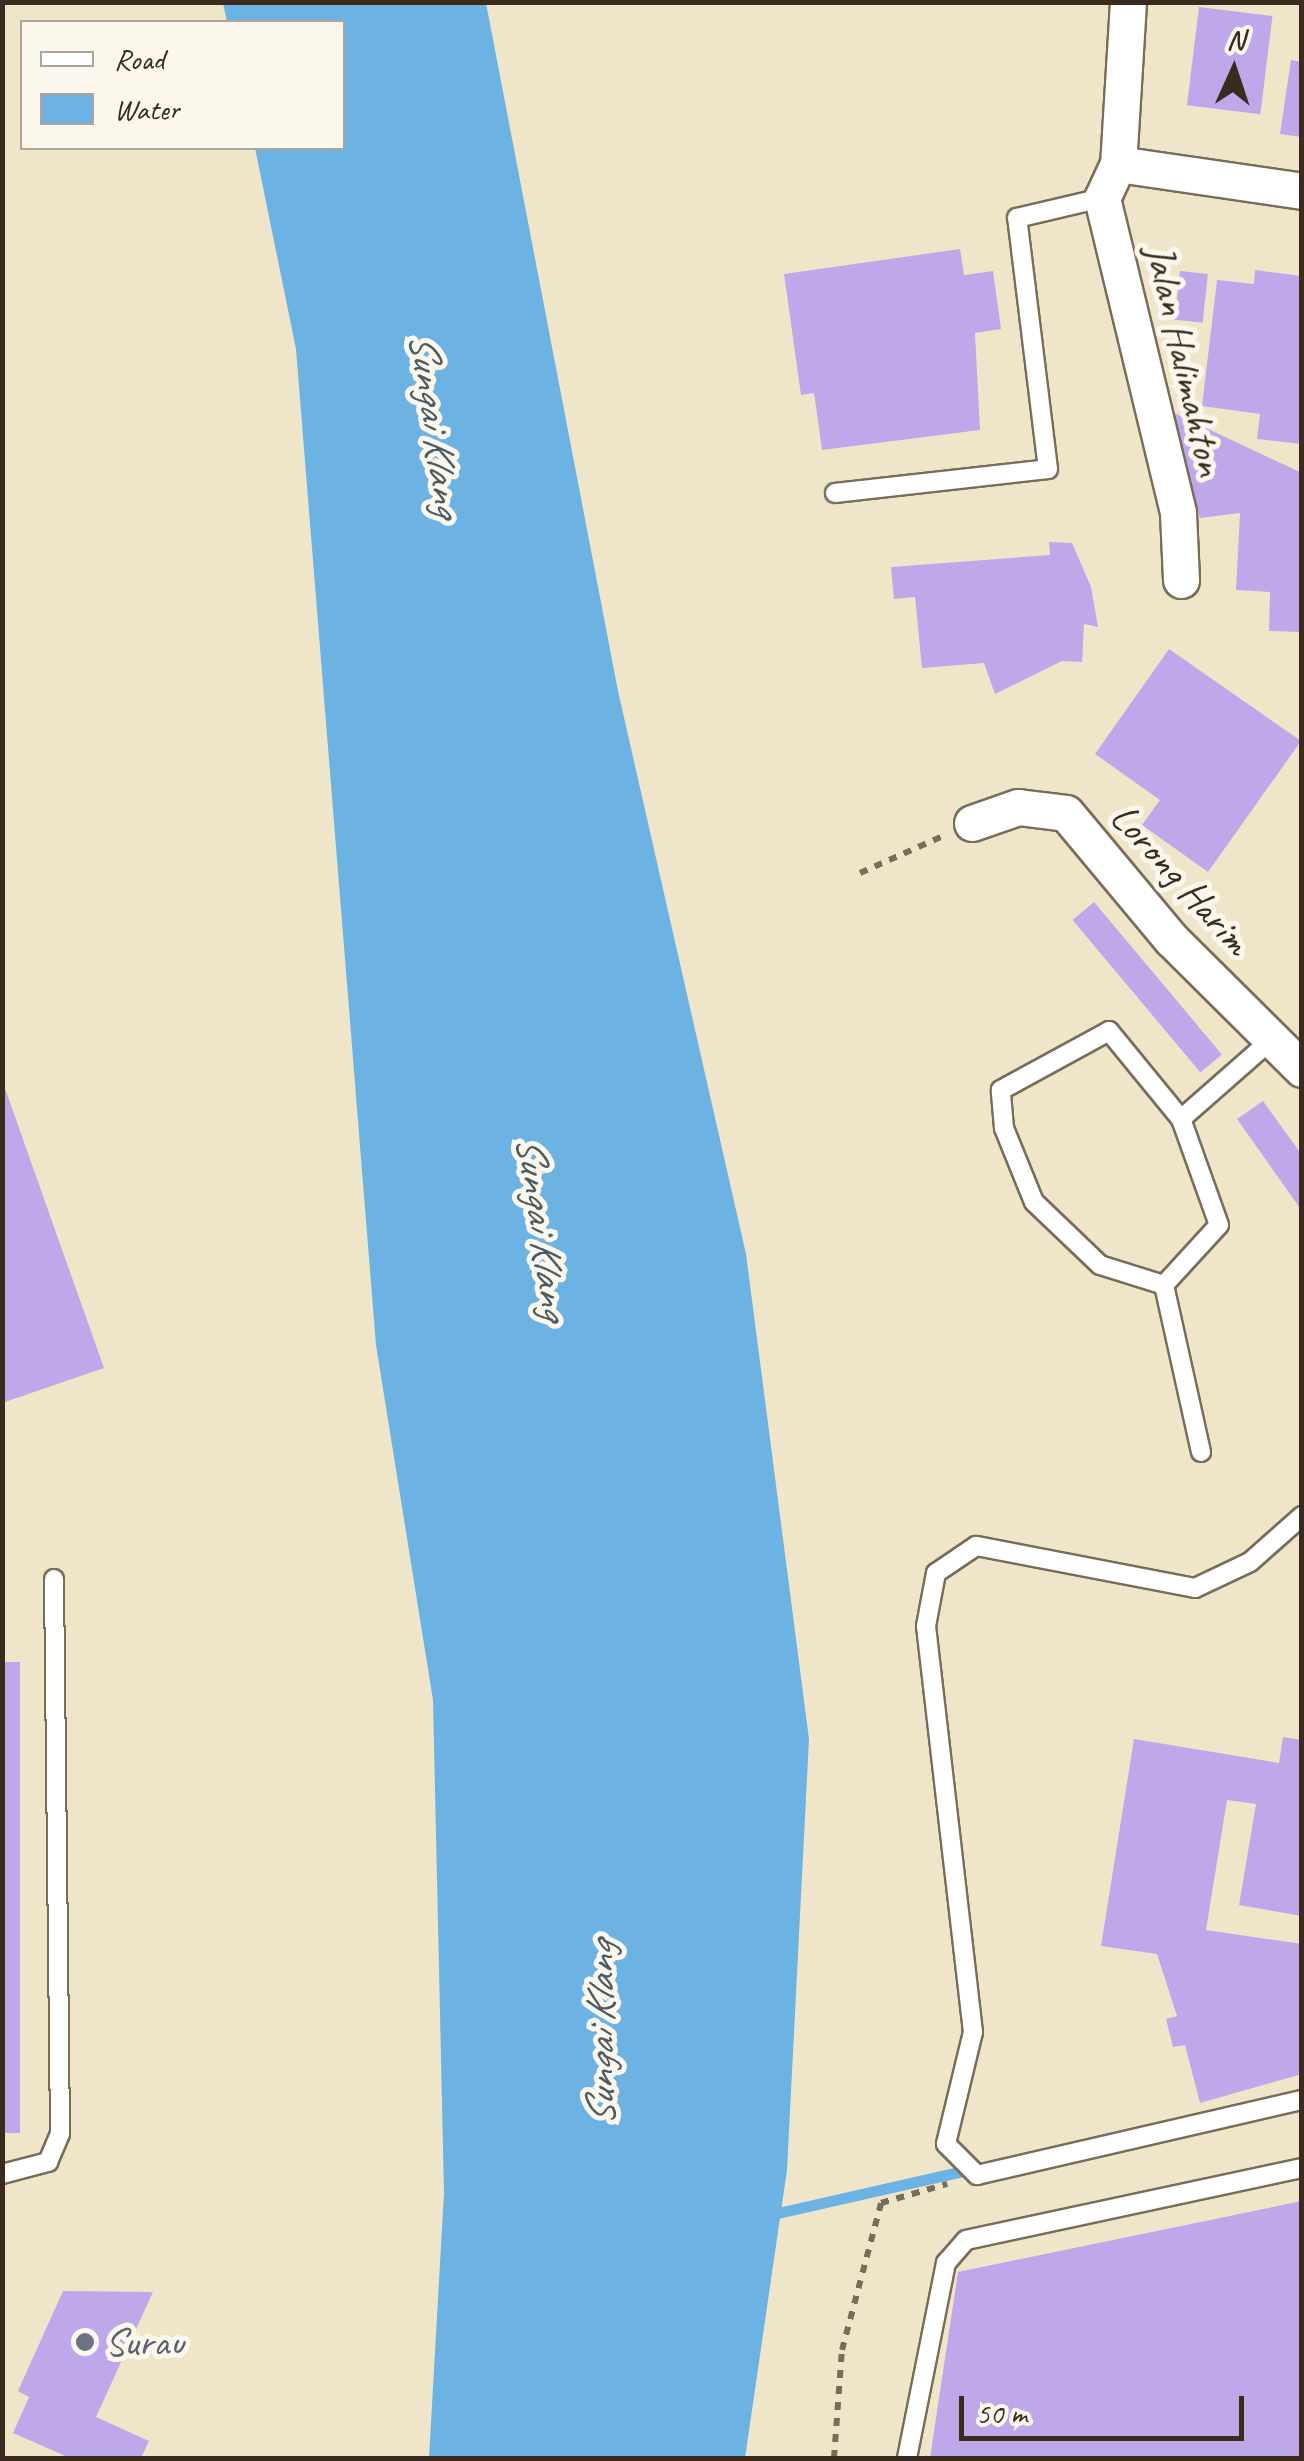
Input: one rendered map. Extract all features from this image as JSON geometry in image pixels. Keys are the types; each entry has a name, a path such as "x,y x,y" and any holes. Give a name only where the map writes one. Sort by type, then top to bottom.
{"street":[{"path":"1102,198 1118,164 1128,2"},
{"path":"1118,164 1302,191"},
{"name":"Jalan Halimahton","path":"1102,198 1178,513 1180,580"},
{"name":"Lorong Harim","path":"972,823 1018,807 1066,813 1302,1069"}],"lane":[{"path":"835,493 1048,469 1017,218 1102,198"},
{"path":"1109,1031 1181,1120 1220,1225 1164,1285 1100,1265 1034,1202 1004,1128 1001,1090 1109,1031"},
{"path":"1181,1120 1272,1039"},
{"path":"1164,1285 1200,1452"},
{"path":"1302,1516 1206,1586 996,1546 953,1554 936,1573 926,1626 973,2032 946,2144 976,2174 1302,2100"},
{"path":"2,2174 48,2162 60,2134 54,1579"},
{"path":"907,2458 946,2263 966,2240 1302,2168"}],"path":[{"path":"860,873 972,823"},
{"path":"834,2458 842,2350 881,2202 976,2174"}],"water":[{"name":"Sungai Klang","path":"223,3 486,3 618,691 746,1254 809,1739 787,2170 745,2458 429,2458 444,2193 433,1700 376,1345 296,349 255,150 345,150 345,20 227,20"}],"building":[{"path":"1199,7 1272,16 1260,114 1187,105"},
{"path":"1291,60 1302,62 1302,137 1280,134"},
{"path":"960,249 964,275 993,271 1001,329 975,333 980,430 822,450 814,393 801,395 784,274"},
{"path":"1255,270 1302,276 1302,444 1257,439 1260,414 1202,406 1217,280 1254,284"},
{"path":"1180,271 1208,274 1203,323 1175,320"},
{"path":"1172,412 1302,473 1302,632 1269,631 1270,592 1236,590 1240,513 1200,518"},
{"path":"1049,542 1072,543 1091,587 1098,627 1084,624 1082,662 1062,661 995,694 984,663 922,668 915,597 894,599 891,567 1050,555"},
{"path":"1169,649 1301,741 1208,872 1142,825 1160,800 1095,754"},
{"path":"1094,902 1222,1054 1200,1072 1073,920"},
{"path":"2,1080 104,1368 2,1403"},
{"path":"1263,1101 1302,1155 1302,1211 1237,1119"},
{"path":"2,1662 20,1662 20,2133 2,2133"},
{"path":"1283,1737 1302,1740 1302,1916 1239,1905 1256,1804 1227,1800 1206,1930 1302,1944 1302,2074 1200,2103 1185,2045 1173,2047 1166,2019 1177,2016 1157,1954 1101,1946 1134,1739 1279,1763"},
{"path":"1302,2201 1302,2458 930,2458 958,2272"},
{"name":"Surau","path":"63,2291 153,2292 96,2417 149,2441 141,2458 70,2458 13,2433 29,2397 18,2391"}],"waterway":[{"path":"769,2215 976,2168"}],"place":[{"name":"Surau","path":"85,2342"}]}
